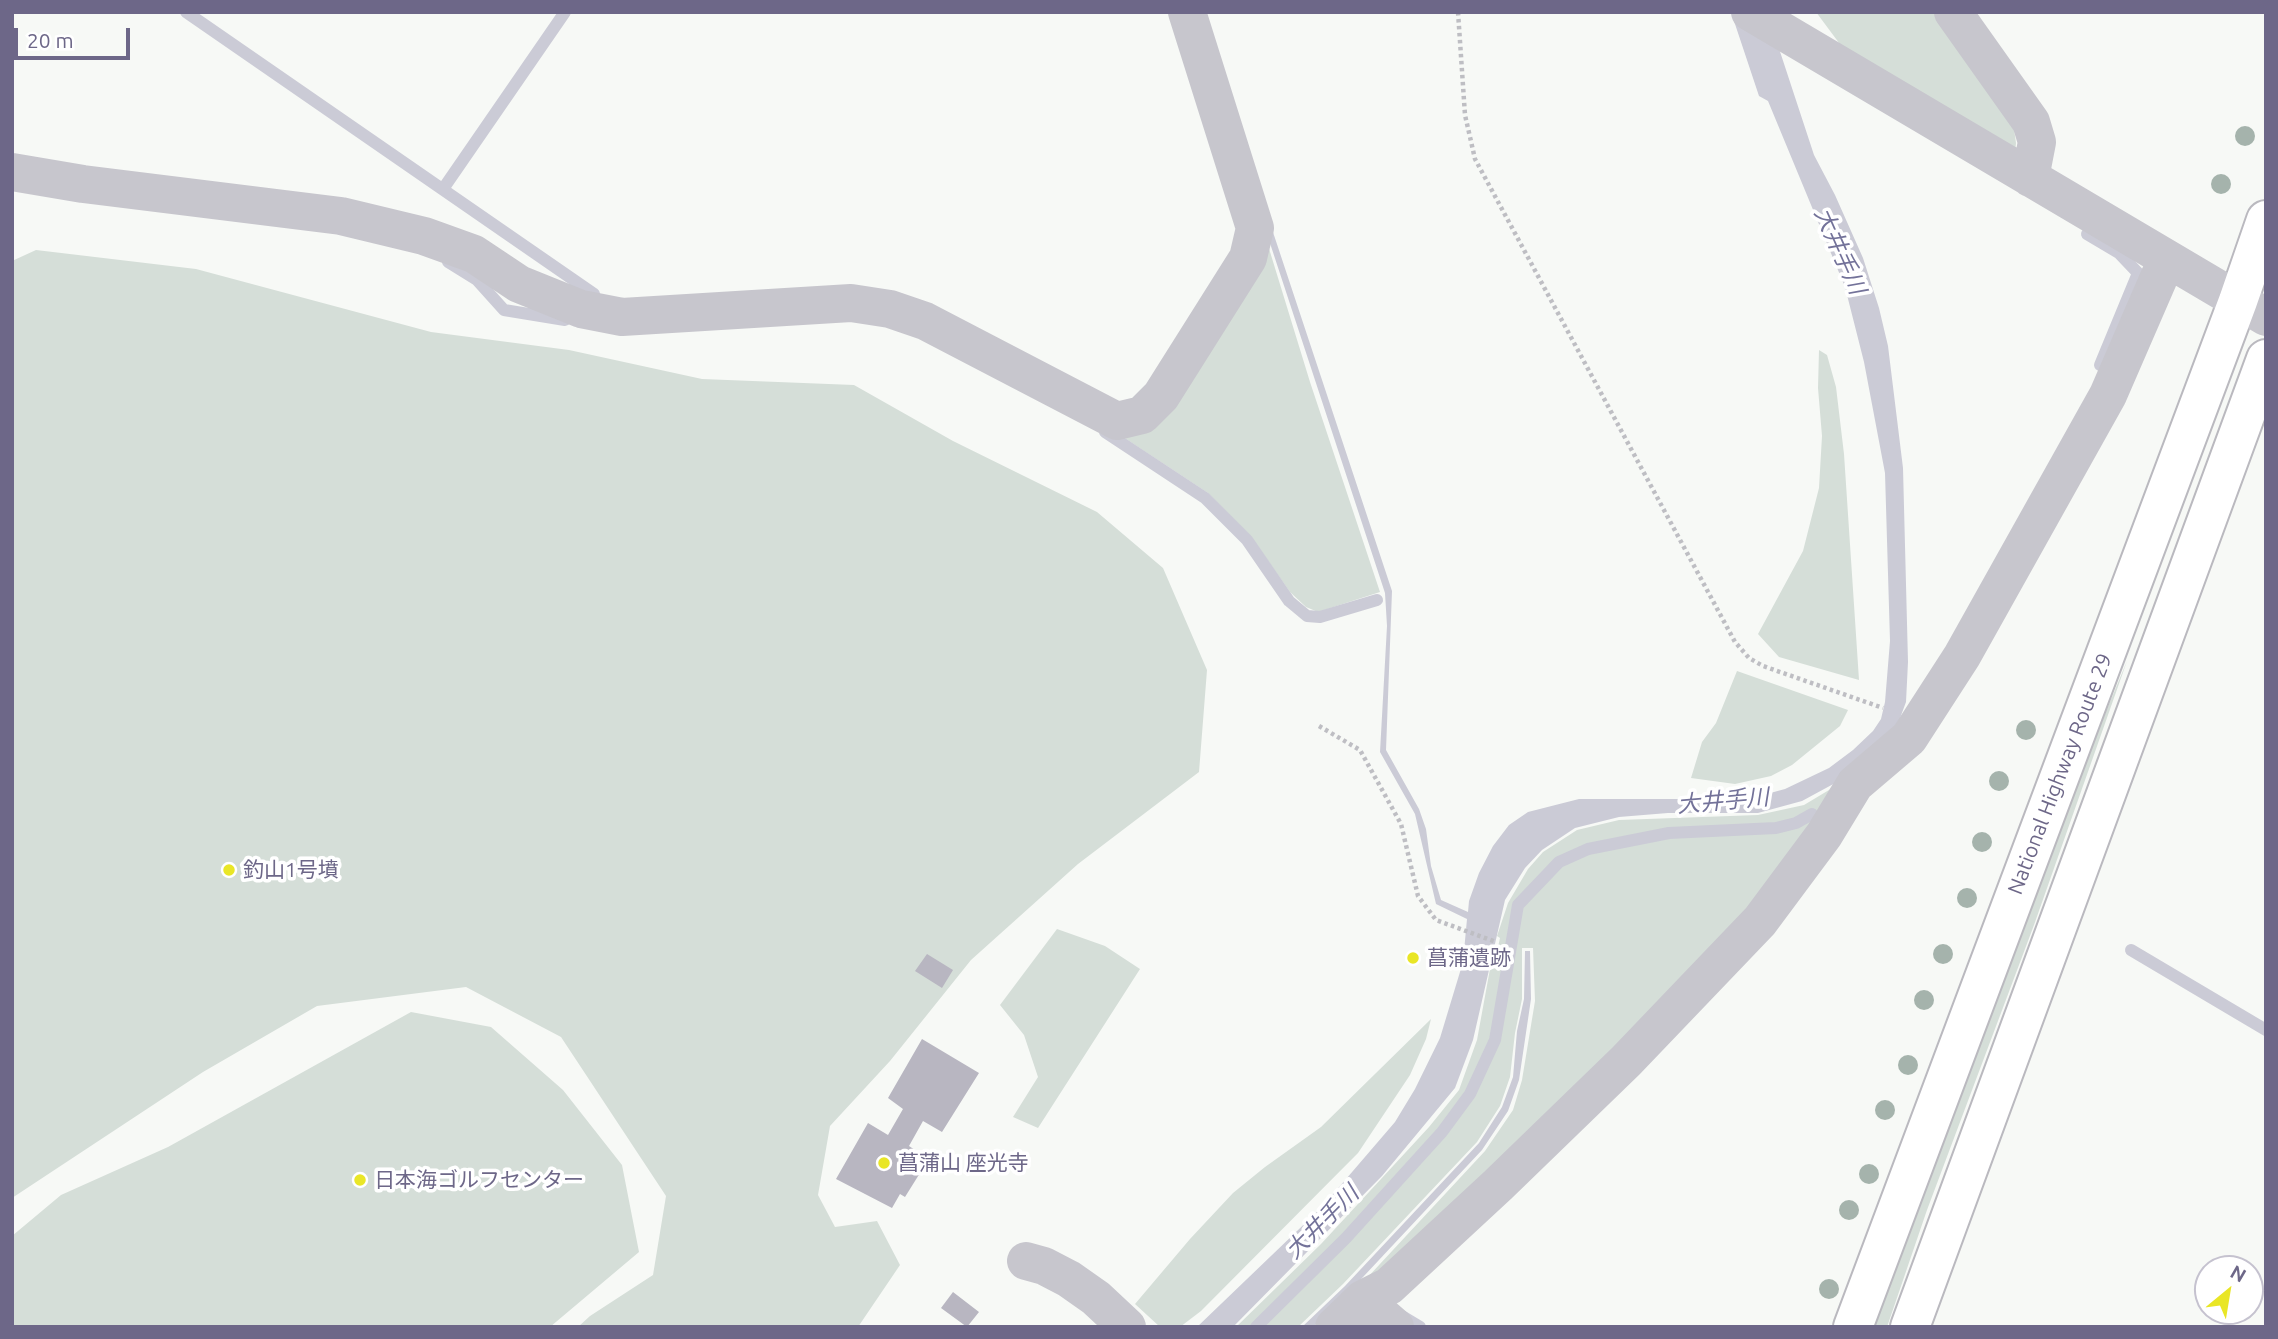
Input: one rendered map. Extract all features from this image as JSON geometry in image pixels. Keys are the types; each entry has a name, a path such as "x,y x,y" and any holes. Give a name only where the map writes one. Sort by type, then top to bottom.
{"highway":[{"name":"National Highway Route 29","path":"1853,1327 2252,309 2266,220"},
{"path":"1910,1327 2266,359"}],"street":[{"path":"12,172 83,184 353,219 424,236 474,254 519,284 581,309 622,317 851,303 890,309 925,321 1117,421 1142,415 1161,396 1248,258 1255,228 1187,12"},
{"path":"1749,12 1792,22 1816,34 1818,53 2252,309"},
{"path":"1954,12 2031,122 2037,142 2030,178"},
{"path":"1334,1327 1363,1299 1389,1286 1626,1061 1760,920 1824,835 1855,784 1909,738 1962,656 2108,395 2167,259"},
{"path":"1026,1261 1044,1266 1069,1279 1096,1298 1127,1327"},
{"path":"1363,1299 1395,1327"}],"path":[{"path":"1458,12 1465,115 1475,159 1735,642 1749,658 1763,666 1920,721"},
{"path":"1320,726 1360,750 1401,824 1418,896 1436,920 1496,942"}],"shaded area":[{"path":"1816,12 1939,12 2014,129 2015,153 1845,51"},
{"path":"1267,242 1380,592 1318,612 1306,607 1290,592 1252,538 1208,493 1114,431"},
{"path":"36,250 196,269 431,332 569,350 702,379 854,385 953,441 1097,512 1163,568 1207,670 1199,772 1078,864 971,960 890,1061 830,1126 818,1195 835,1227 877,1221 900,1265 858,1327 578,1327 590,1316 653,1275 666,1196 561,1037 466,987 317,1006 203,1072 12,1198 12,261"},
{"path":"1819,350 1827,355 1836,387 1844,454 1859,680 1779,657 1758,634 1803,551 1819,488 1822,436 1818,388"},
{"path":"2127,661 1887,1327 1873,1327 2078,779"},
{"path":"1737,671 1848,710 1840,726 1792,765 1771,776 1735,784 1691,778 1702,742 1716,723"},
{"path":"1839,784 1781,874 1542,1129 1353,1293 1485,1151 1513,1110 1522,1080 1535,1001 1533,948 1522,948 1522,999 1510,1077 1500,1106 1477,1142 1343,1284 1298,1327 1236,1327 1321,1244 1429,1127 1459,1090 1477,1040 1494,947 1498,947 1500,938 1497,936 1508,903 1528,869 1543,852 1577,830 1619,820 1758,815 1804,805"},
{"path":"1057,929 1105,946 1140,969 1038,1128 1013,1117 1038,1077 1024,1035 1000,1005"},
{"name":"日本海ゴルフセンター","path":"411,1012 491,1027 563,1090 622,1165 639,1252 550,1327 12,1327 12,1236 61,1195 168,1147"},
{"path":"1431,1019 1426,1039 1410,1075 1358,1153 1201,1311 1180,1327 1160,1327 1135,1304 1233,1193 1321,1127"}],"water":[{"name":"大井手川","path":"1194,12 1200,12 1392,591 1386,750 1419,809 1426,829 1431,866 1441,900 1468,912 1479,873 1493,846 1509,825 1528,812 1579,799 1748,799 1785,789 1829,768 1853,750 1873,731 1881,719 1890,641 1885,473 1864,362 1845,287 1768,101 1759,96 1731,12 1767,12 1814,155 1863,258 1888,346 1903,468 1908,662 1906,702 1896,729 1850,775 1802,801 1758,813 1668,813 1619,817 1575,828 1542,850 1525,868 1505,900 1473,1040 1455,1088 1382,1176 1233,1327 1197,1327 1322,1207 1395,1122 1415,1089 1440,1038 1463,962 1467,919 1436,904 1415,814 1380,752 1387,626 1385,593"},
{"path":"1525,951 1530,951 1531,999 1519,1080 1508,1111 1482,1150 1349,1292 1313,1327 1302,1327 1345,1286 1479,1143 1502,1107 1513,1077 1517,1031 1524,999"}],"building":[{"path":"927,954 953,970 942,988 915,971"},
{"path":"922,1039 979,1073 942,1132 923,1121 909,1146 921,1154 913,1170 920,1173 905,1197 900,1194 892,1208 836,1179 868,1123 888,1135 903,1109 888,1098"},
{"path":"953,1292 979,1312 967,1327 941,1308"}],"waterway":[{"path":"186,12 594,294"},
{"path":"443,189 565,12"},
{"path":"2087,234 2119,253 2138,273 2100,365"},
{"path":"448,262 477,280 504,310 565,320"},
{"path":"1105,432 1205,498 1247,540 1289,601 1307,616 1320,617 1377,600"},
{"path":"1256,1327 1346,1238 1442,1132 1470,1094 1495,1040 1518,905 1559,862 1588,849 1669,833 1776,828 1796,823 1812,814"},
{"path":"2131,950 2266,1030"},
{"path":"1400,1315 1420,1327"}],"place":[{"name":"釣山1号墳","path":"229,870"},
{"name":"菖蒲遺跡","path":"1413,958"},
{"name":"菖蒲山 座光寺","path":"884,1163"},
{"name":"日本海ゴルフセンター","path":"360,1180"}]}
